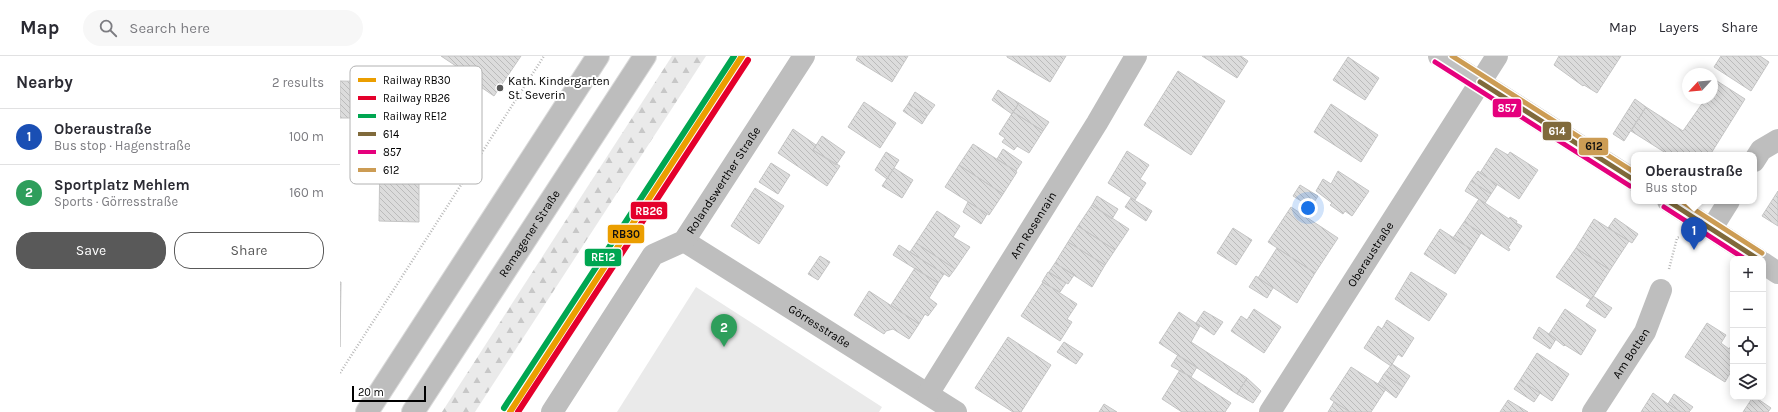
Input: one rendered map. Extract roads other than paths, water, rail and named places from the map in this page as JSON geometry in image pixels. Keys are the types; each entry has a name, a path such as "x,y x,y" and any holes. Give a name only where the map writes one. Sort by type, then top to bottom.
{"main road":[{"path":"367,412 598,56"},
{"name":"Remagener Straße","path":"413,412 645,56"},
{"path":"1439,56 1631,178"},
{"path":"1673,204 1754,256"},
{"path":"1766,265 1778,273"}],"street":[{"name":"Rolandswerther Straße","path":"552,412 653,255 684,241 804,56"},
{"name":"Am Rosenrain","path":"928,394 1097,123 1136,56"},
{"name":"Oberaustraße","path":"1270,412 1497,56"},
{"path":"1757,156 1761,150 1778,140"},
{"path":"1712,228 1727,204"},
{"name":"Görresstraße","path":"684,241 956,412"},
{"name":"Am Botten","path":"1593,412 1645,332 1661,290"}],"rail line":[{"name":"RE12","path":"504,408 734,56"},
{"name":"RB30","path":"510,412 742,56"},
{"name":"RB26","path":"518,412 748,60"}],"place":[{"name":"Kath. Kindergarten St. Severin","path":"500,88"},
{"name":"Oberaustraße","path":"1694,250"},
{"name":"Sportplatz Mehlem","path":"724,347"}]}
